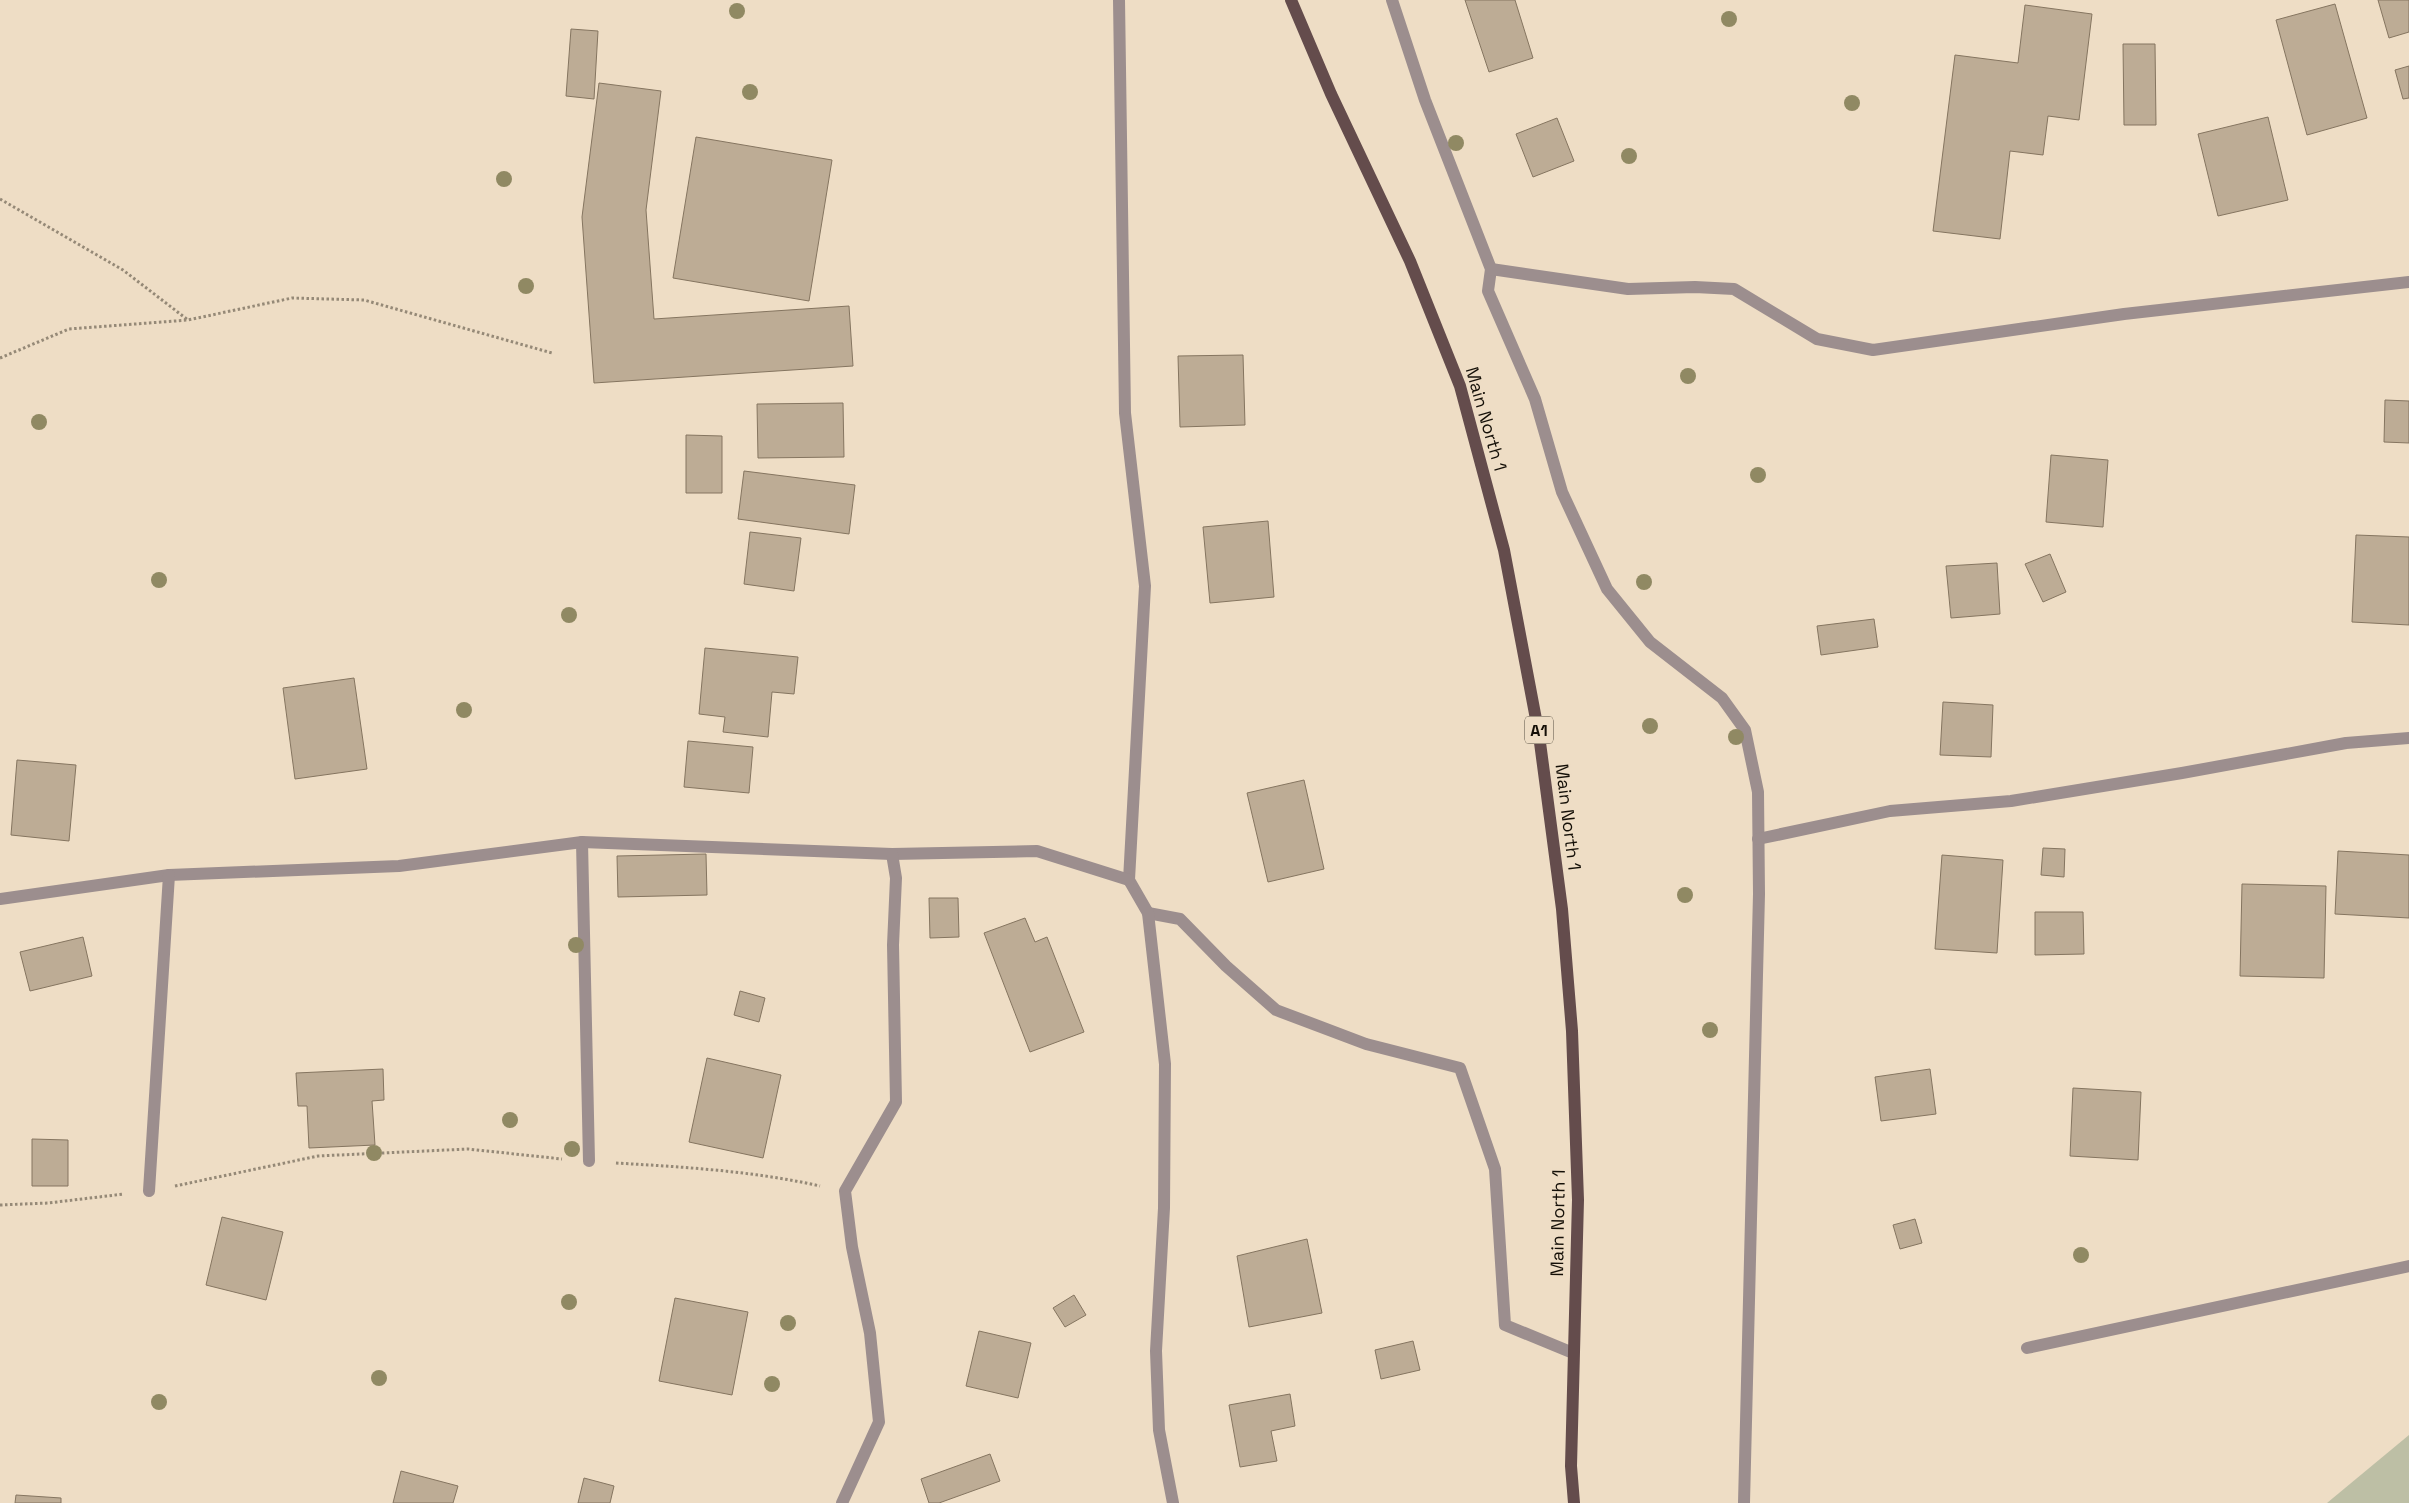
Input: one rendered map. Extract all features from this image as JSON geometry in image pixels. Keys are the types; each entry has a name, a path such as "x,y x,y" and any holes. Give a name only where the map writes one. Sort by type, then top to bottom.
{"main road":[{"name":"Main North 1","path":"1291,0 1331,94 1410,261 1460,386 1504,550 1539,735 1564,928 1572,1032 1578,1200 1571,1466 1574,1503"}],"street":[{"path":"1119,0 1125,413 1145,586 1129,880 1148,913 1165,1064 1164,1208 1156,1350 1159,1430 1173,1503"},
{"path":"1392,0 1425,100 1491,269 1488,291 1535,399 1562,492 1607,588 1650,642 1722,698 1745,730 1758,792 1758,839 1757,960 1744,1503"},
{"path":"1491,269 1628,289 1695,287 1734,289 1817,339 1873,350 2124,314 2409,282"},
{"path":"1758,839 1890,811 2010,801 2182,774 2346,743 2409,738"},
{"path":"0,899 169,875 399,866 582,842 892,854 1037,851 1129,880"},
{"path":"582,842 589,1161"},
{"path":"842,1503 879,1422 870,1333 852,1247 846,1191 896,1102 893,944 896,878 892,854"},
{"path":"149,1191 169,875"},
{"path":"1148,913 1180,919 1226,966 1276,1010 1366,1044 1460,1068 1495,1169 1505,1326 1573,1353"},
{"path":"2027,1348 2409,1266"}],"path":[{"path":"0,199 123,270 188,320"},
{"path":"0,358 69,330 188,320 292,298 364,300 552,354"},
{"path":"0,1205 48,1203 149,1191 318,1156 468,1148 589,1161 695,1168 794,1180 846,1191"}],"green space":[{"path":"2409,1435 2409,1503 2327,1503"}],"building":[{"path":"1465,0 1515,0 1533,58 1489,72"},
{"path":"2378,0 2409,0 2409,32 2389,38"},
{"path":"2335,4 2367,118 2307,135 2276,20"},
{"path":"2025,5 2092,14 2079,120 2048,116 2043,155 2010,151 2000,239 1933,231 1955,55 2018,63"},
{"path":"571,29 598,31 594,99 566,96"},
{"path":"2123,44 2155,44 2156,125 2124,125"},
{"path":"2409,66 2409,98 2403,99 2395,70"},
{"path":"599,83 661,91 646,210 654,319 849,306 853,366 594,383 582,217"},
{"path":"2268,117 2288,200 2218,216 2198,134"},
{"path":"1557,118 1574,161 1533,177 1516,134"},
{"path":"696,137 832,160 809,301 673,278"},
{"path":"1243,355 1245,425 1180,427 1178,356"},
{"path":"2385,400 2409,401 2409,443 2384,442"},
{"path":"843,403 844,457 758,458 757,404"},
{"path":"686,435 722,436 722,493 686,493"},
{"path":"2051,455 2108,460 2103,527 2046,522"},
{"path":"744,471 855,485 849,534 738,519"},
{"path":"1268,521 1274,597 1210,603 1203,527"},
{"path":"750,532 801,538 794,591 744,584"},
{"path":"2356,535 2409,537 2409,625 2352,622"},
{"path":"2050,554 2066,592 2043,602 2025,564"},
{"path":"1997,563 2000,614 1951,618 1946,566"},
{"path":"1874,619 1878,647 1821,655 1817,626"},
{"path":"705,648 798,657 794,694 772,692 768,737 723,732 725,717 699,714"},
{"path":"354,678 367,769 295,779 283,688"},
{"path":"1943,702 1993,705 1991,757 1940,755"},
{"path":"688,741 753,747 749,793 684,787"},
{"path":"17,760 76,765 69,841 11,835"},
{"path":"1304,780 1324,869 1268,882 1247,793"},
{"path":"2043,848 2065,849 2064,877 2041,875"},
{"path":"2338,851 2409,855 2409,918 2335,914"},
{"path":"706,854 707,895 618,897 617,856"},
{"path":"1942,855 2003,860 1997,953 1935,949"},
{"path":"2242,884 2326,886 2324,978 2240,976"},
{"path":"929,898 958,898 959,937 930,938"},
{"path":"2035,912 2083,912 2084,954 2035,955"},
{"path":"1025,918 1035,942 1047,937 1084,1032 1030,1052 984,933"},
{"path":"83,937 92,976 30,991 20,952"},
{"path":"740,991 765,998 759,1022 734,1015"},
{"path":"707,1058 781,1075 763,1158 689,1142"},
{"path":"383,1069 384,1100 372,1101 375,1145 309,1148 307,1106 298,1106 296,1073"},
{"path":"1930,1069 1936,1114 1881,1121 1875,1077"},
{"path":"2073,1088 2141,1092 2138,1160 2070,1156"},
{"path":"32,1139 68,1140 68,1186 32,1186"},
{"path":"222,1217 283,1232 266,1300 206,1285"},
{"path":"1915,1219 1922,1243 1900,1249 1893,1225"},
{"path":"1307,1239 1322,1313 1249,1327 1237,1256"},
{"path":"1074,1295 1086,1315 1065,1327 1053,1308"},
{"path":"675,1298 748,1312 732,1395 659,1381"},
{"path":"979,1331 1031,1343 1018,1398 966,1386"},
{"path":"1413,1341 1420,1370 1381,1379 1375,1350"},
{"path":"1290,1394 1295,1426 1271,1431 1277,1461 1240,1467 1229,1405"},
{"path":"990,1454 1000,1481 939,1503 929,1503 921,1479"},
{"path":"401,1471 458,1486 453,1503 393,1503"},
{"path":"584,1478 614,1486 610,1503 578,1503"},
{"path":"16,1495 61,1498 61,1503 15,1503"}]}
